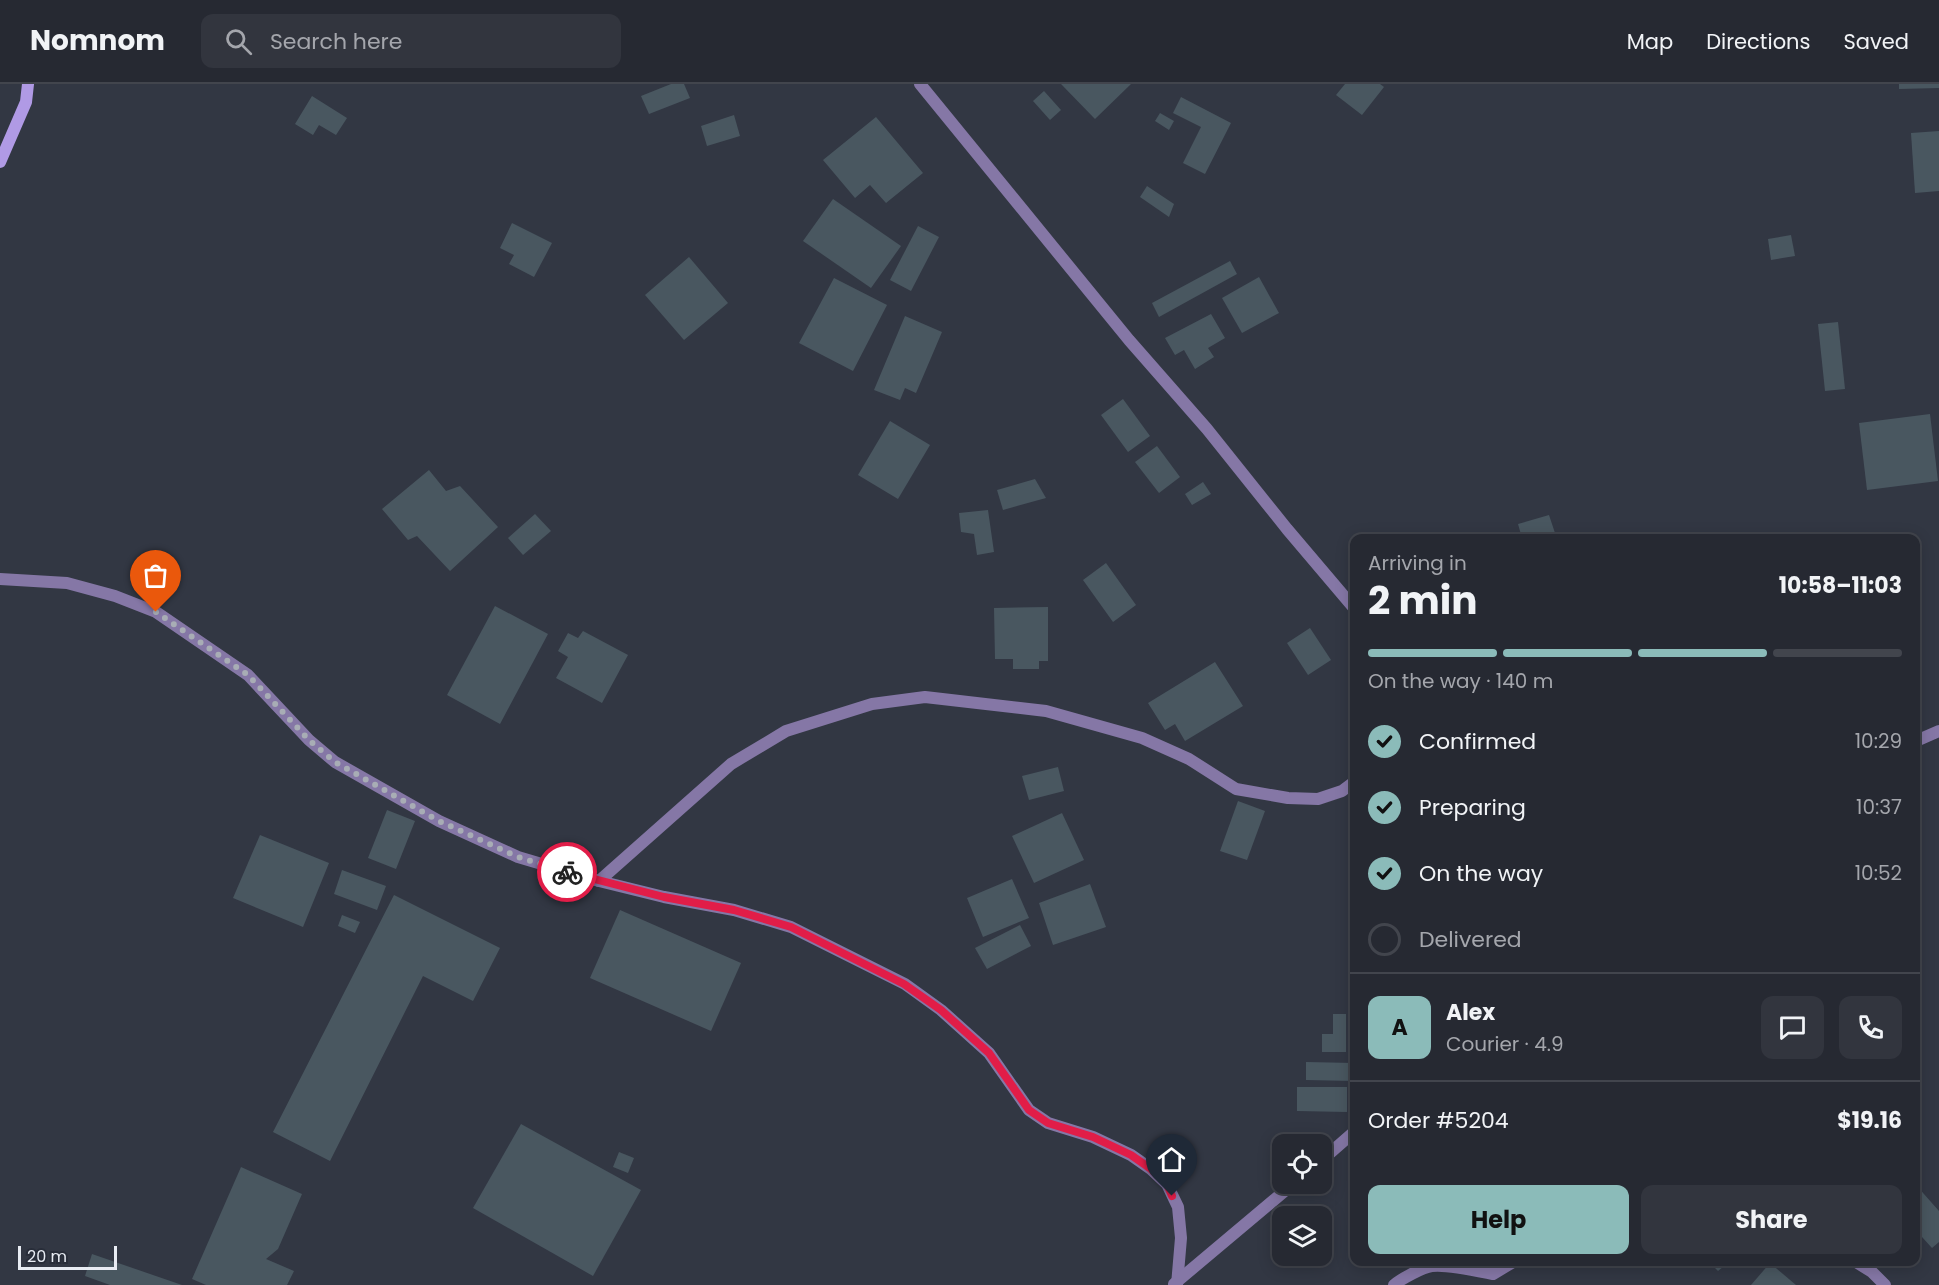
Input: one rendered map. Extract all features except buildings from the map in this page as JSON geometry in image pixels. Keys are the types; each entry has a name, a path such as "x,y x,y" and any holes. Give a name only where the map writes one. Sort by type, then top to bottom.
{"main road":[{"path":"0,162 26,102 28,84"}],"street":[{"path":"920,84 1129,340 1207,429 1350,603"},
{"path":"0,579 67,584 115,596 156,612 248,675 309,740 335,762 439,821 518,857 599,881 664,897 734,910 791,927 904,984 941,1010 989,1053 1029,1110 1048,1123 1093,1137 1131,1155 1167,1184 1178,1207 1181,1238 1176,1284"},
{"path":"599,881 731,764 786,731 872,704 925,697 1046,711 1142,738 1189,759 1236,789 1288,798 1318,799 1342,791 1350,785"},
{"path":"1920,739 1939,731"},
{"path":"1332,1151 1350,1136"},
{"path":"1176,1284 1281,1194"},
{"path":"1394,1285 1432,1266 1493,1274 1506,1266"},
{"path":"1862,1266 1885,1285"}],"way so far":[{"path":"156,612 248,675 309,740 335,762 439,821 518,857 567,872"}],"route":[{"path":"567,872 664,897 734,910 791,927 904,984 941,1010 989,1053 1029,1110 1048,1123 1093,1137 1131,1155 1167,1184 1172,1196"}]}
